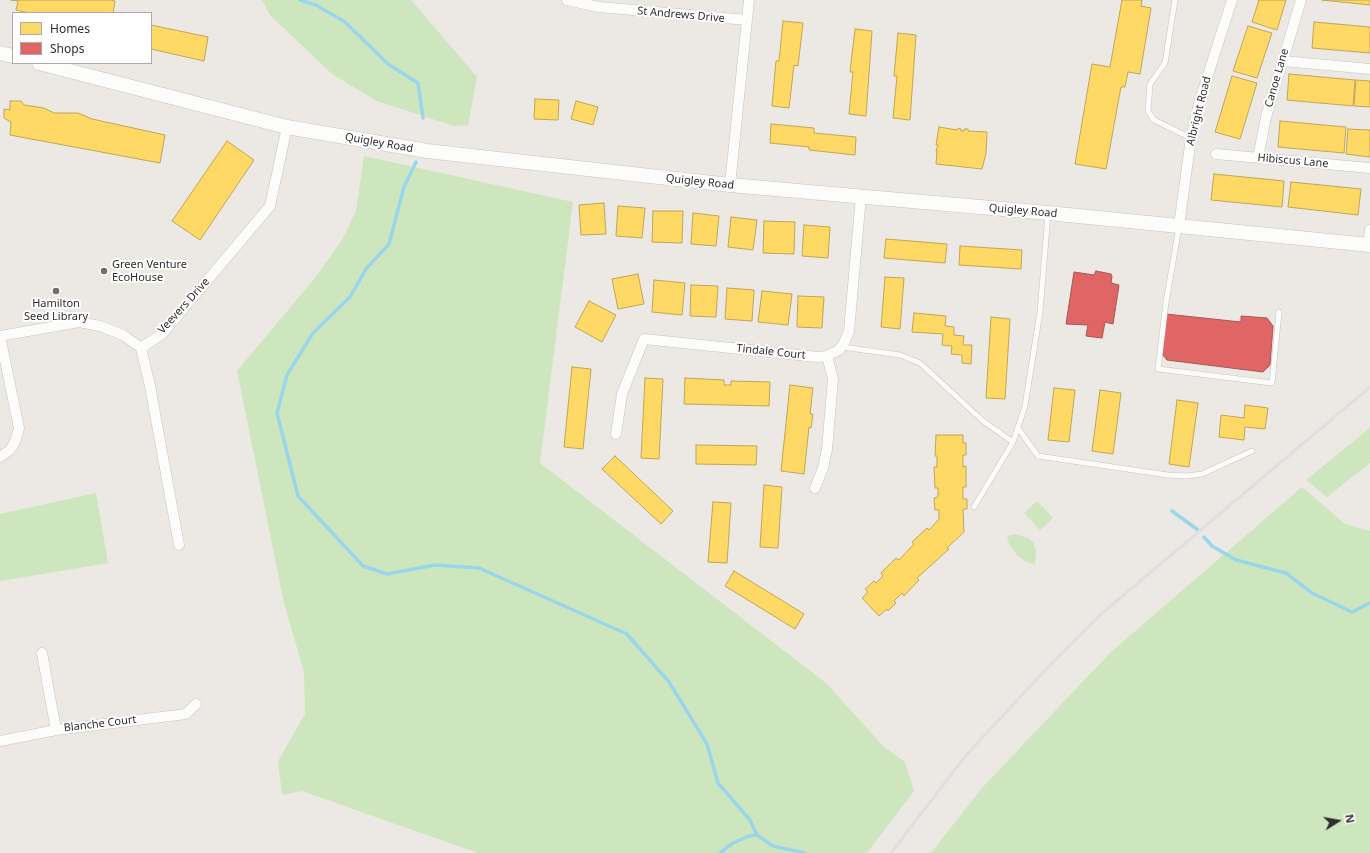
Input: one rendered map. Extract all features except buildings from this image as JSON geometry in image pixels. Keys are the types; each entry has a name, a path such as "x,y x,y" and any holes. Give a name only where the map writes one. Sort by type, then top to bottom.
{"street":[{"name":"St Andrews Drive","path":"567,0 599,7 747,20"},
{"path":"730,185 749,0"},
{"name":"Albright Road","path":"1179,226 1191,138 1199,102 1231,0"},
{"name":"Canoe Lane","path":"1258,158 1266,117 1300,0"},
{"path":"0,53 12,56"},
{"path":"1283,61 1370,69"},
{"name":"Quigley Road","path":"43,64 287,127 427,151 730,185 1048,213 1369,245"},
{"name":"Veevers Drive","path":"141,348 163,333 270,206 287,127"},
{"name":"Hibiscus Lane","path":"1216,154 1370,168"},
{"path":"815,488 823,468 827,449 833,379 827,356 842,347 848,332 861,196"},
{"path":"1369,245 1370,230"},
{"path":"0,457 10,450 15,442 19,428 0,336 79,322 100,326 123,335 141,348 150,386 179,545"},
{"name":"Tindale Court","path":"616,434 622,394 644,339 818,357 827,356"},
{"path":"42,653 56,730"},
{"name":"Blanche Court","path":"0,741 56,730 186,714 196,704"}],"lane":[{"path":"1175,0 1164,63 1150,84 1148,111 1154,120 1191,138"},
{"path":"974,507 1012,442 1025,406 1040,312 1048,213"},
{"path":"1179,226 1166,302 1158,369 1272,383 1279,312"},
{"path":"842,347 900,355 920,364 983,421 1012,442"},
{"path":"1018,428 1038,456 1168,475 1187,476 1202,474 1252,451"}],"green space":[{"path":"262,0 411,0 477,77 468,125 454,126 377,101 332,74 270,15"},
{"path":"364,156 573,202 540,463 826,683 884,747 905,762 914,791 867,853 478,853 302,791 282,795 278,761 305,714 304,672 284,603 237,371 315,278 342,240 356,211"},
{"path":"1370,428 1370,463 1327,497 1306,480"},
{"path":"1302,487 1345,524 1370,531 1370,853 931,853 981,789 1111,652"},
{"path":"96,493 108,563 0,581 0,514"},
{"path":"1037,501 1053,518 1040,530 1024,513"},
{"path":"1015,534 1028,538 1033,542 1036,551 1035,565 1025,561 1017,555 1009,544 1007,536"}],"waterway":[{"path":"300,0 316,5 345,22 388,64 418,83 423,118"},
{"path":"416,162 404,187 389,244 366,269 350,297 313,333 287,375 277,413 298,496 363,566 387,574 435,565 479,568 627,634 669,682 707,744 718,783 750,820 757,835 773,846 805,853"},
{"path":"1172,511 1198,530"},
{"path":"1204,537 1212,546 1236,560 1286,573 1312,593 1352,612 1370,603"},
{"path":"720,853 733,843 749,836 757,835"}],"railway":[{"path":"891,853 967,754 1052,663 1100,615 1370,387"}],"place":[{"name":"Green Venture EcoHouse","path":"104,271"},
{"name":"Hamilton Seed Library","path":"56,291"}]}
